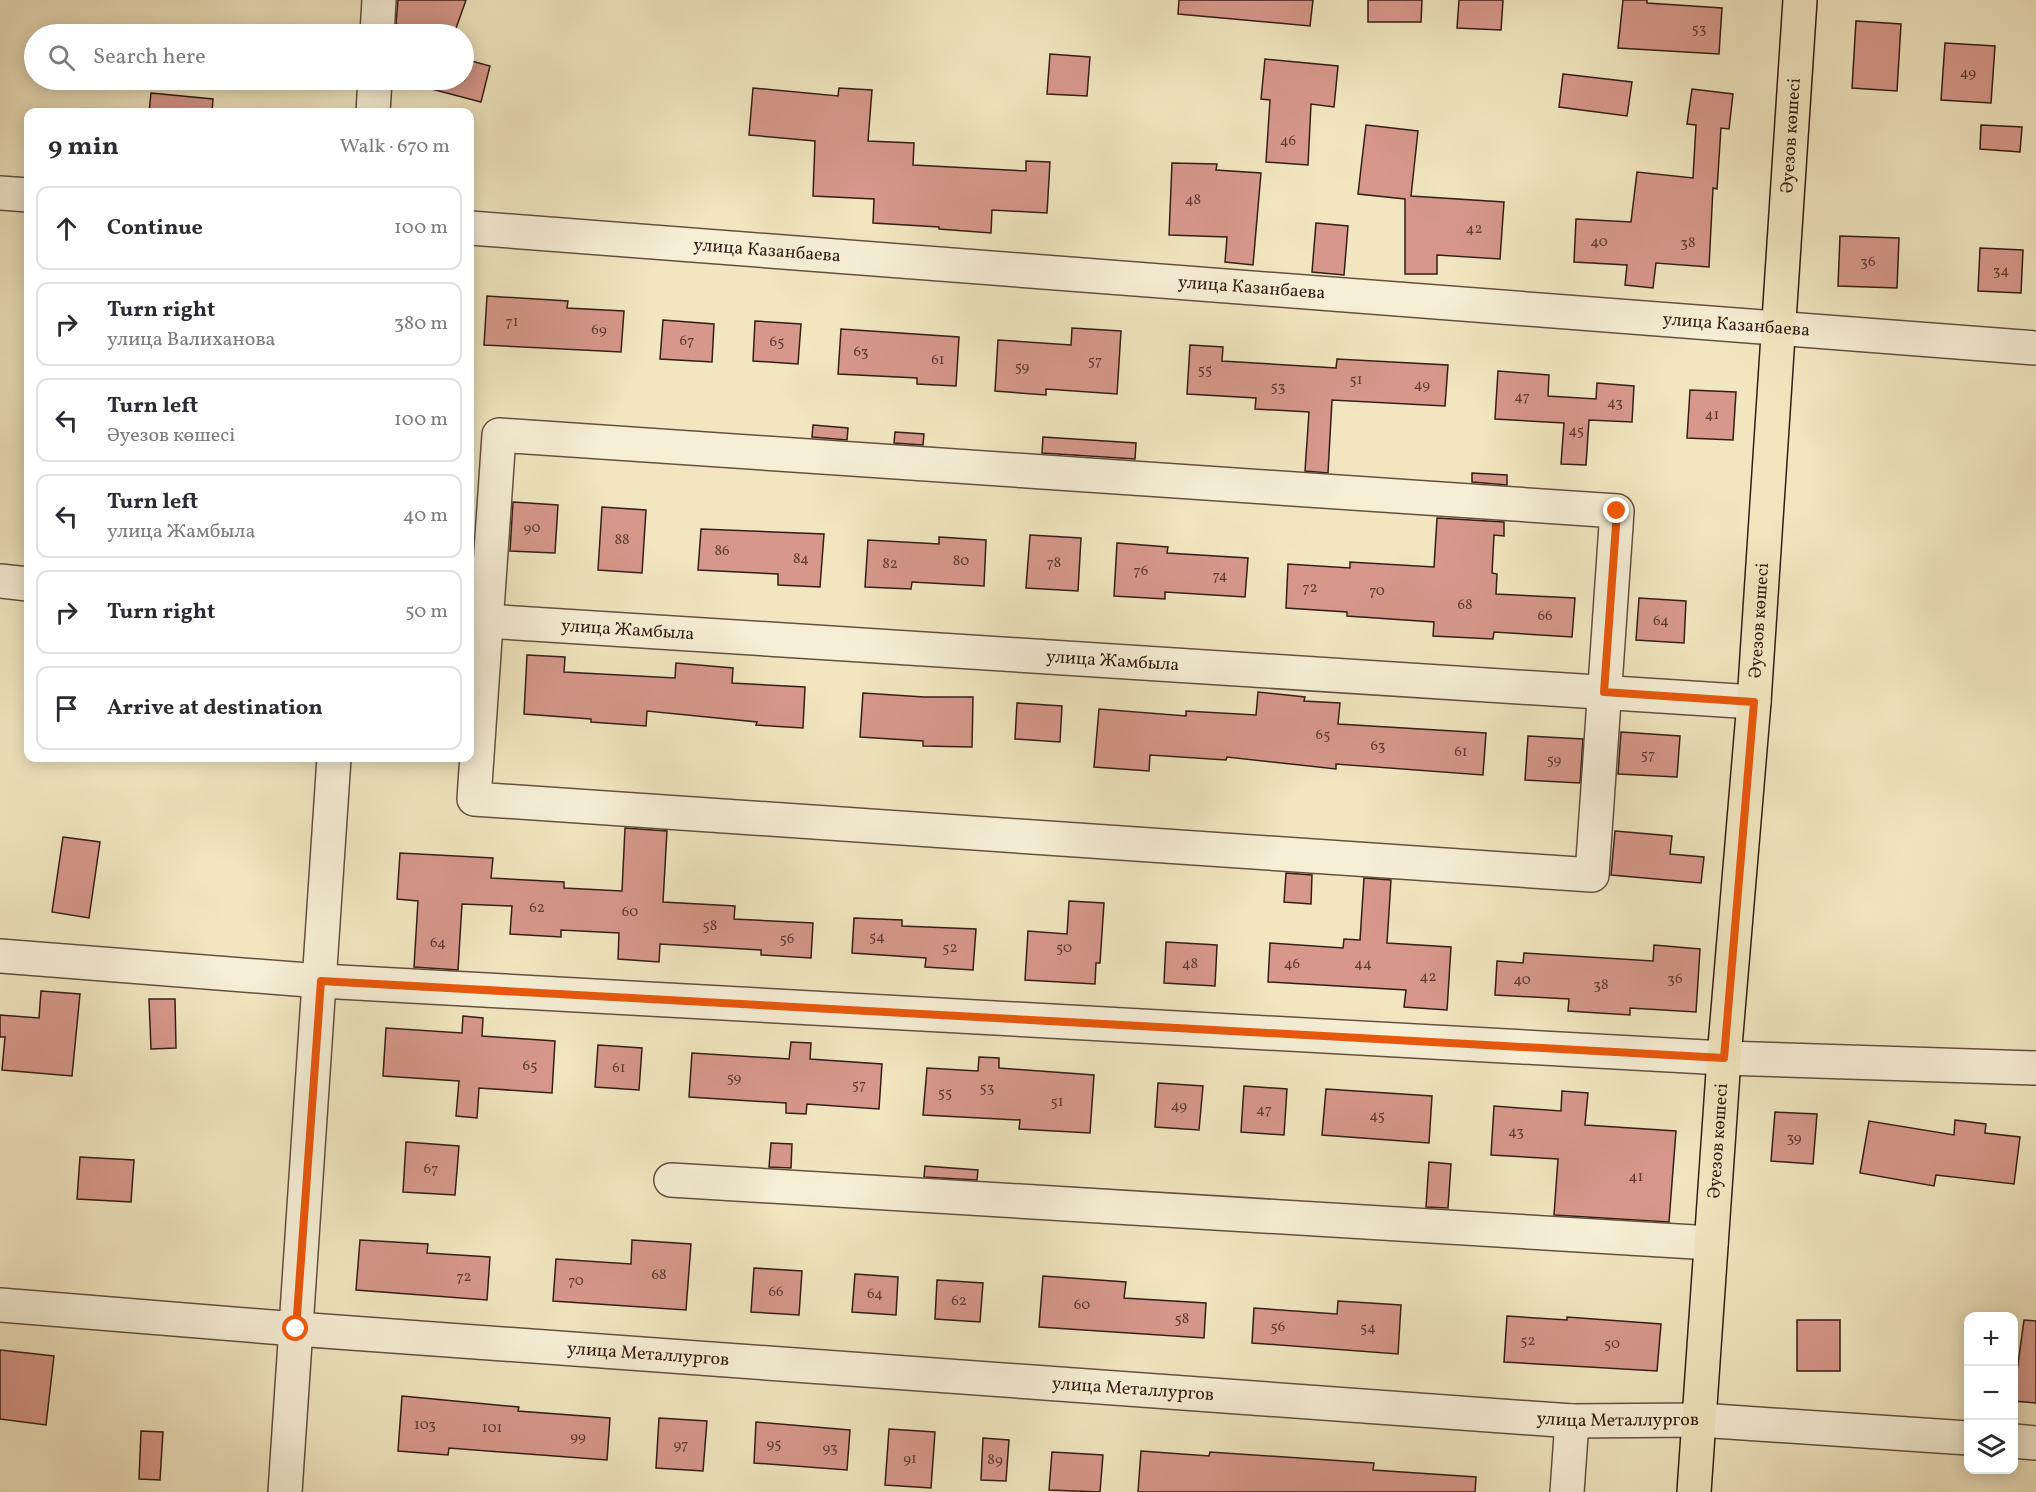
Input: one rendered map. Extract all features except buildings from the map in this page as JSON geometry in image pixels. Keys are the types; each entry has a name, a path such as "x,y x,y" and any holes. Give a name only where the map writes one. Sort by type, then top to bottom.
{"main road":[{"name":"Әуезов көшесі","path":"1694,1492 1724,1058 1754,702 1800,0"}],"street":[{"path":"378,24 380,0"},
{"path":"373,108 374,90"},
{"path":"0,193 24,195"},
{"name":"улица Казанбаева","path":"474,228 2036,348"},
{"path":"499,435 1617,511 1604,692 1592,874 474,799 478,621 499,435"},
{"path":"0,581 24,584"},
{"name":"улица Жамбыла","path":"478,621 1754,702"},
{"path":"285,1492 321,981 334,762"},
{"path":"0,956 321,981 1724,1058 2036,1068"},
{"path":"672,1180 1711,1243"},
{"name":"улица Металлургов","path":"0,1305 296,1329 1572,1420 1698,1420 1964,1438"},
{"path":"1567,1492 1572,1420"},
{"path":"2018,1441 2036,1443"}],"route":[{"path":"296,1329 321,981 1724,1058 1754,702 1604,692 1617,511"}]}
